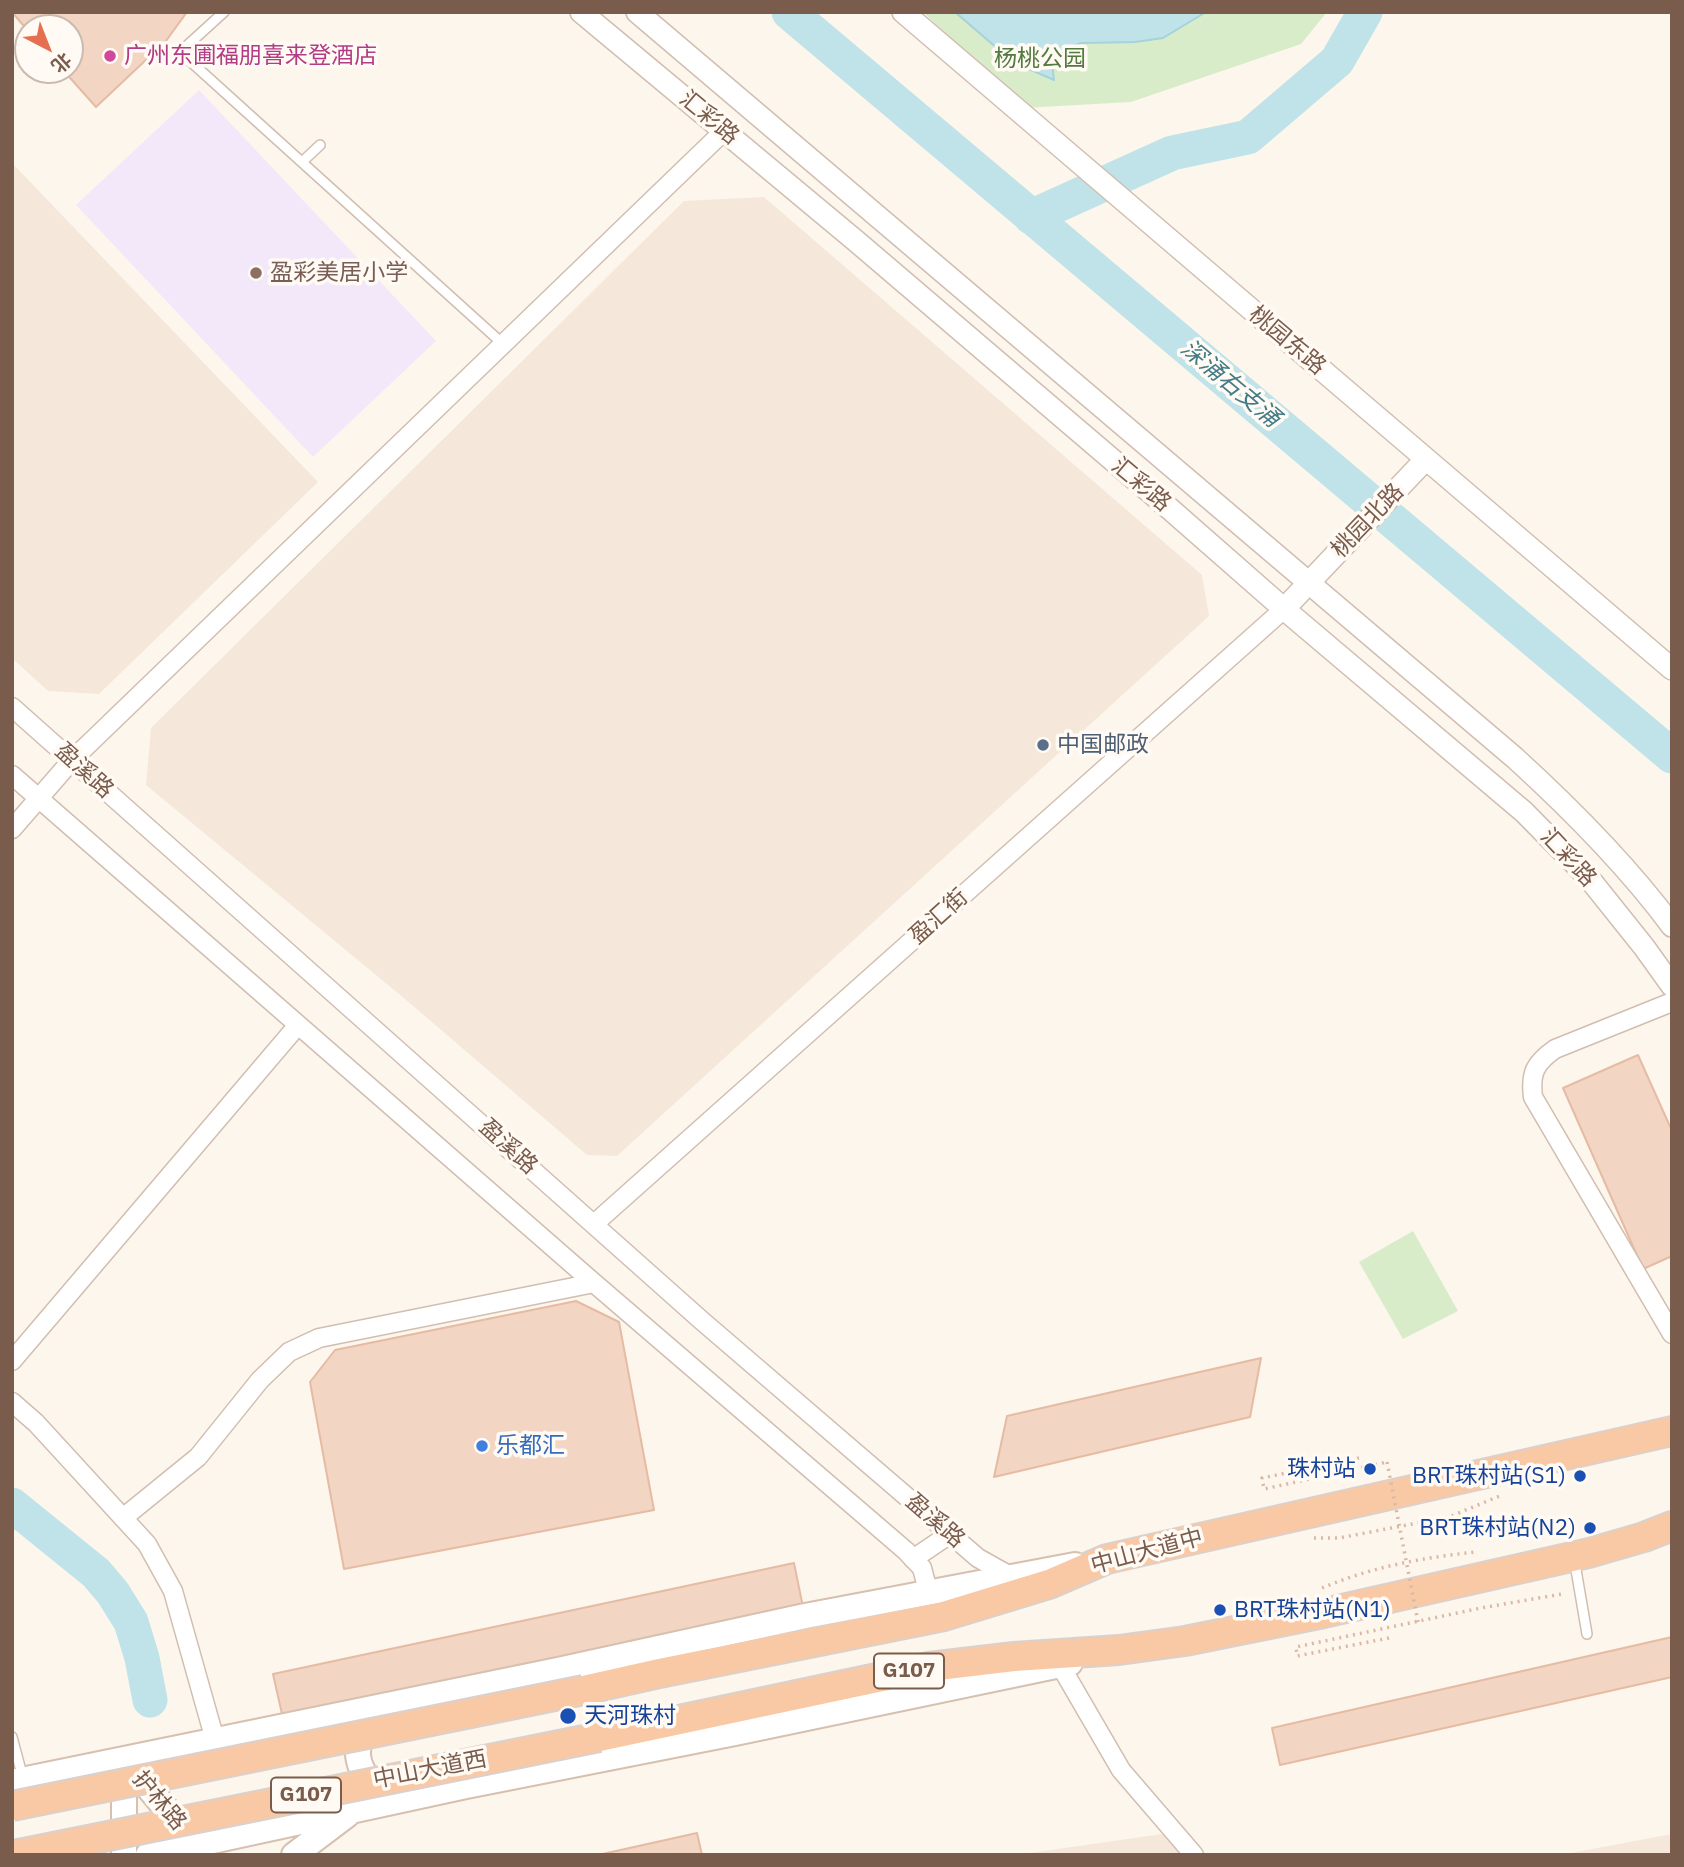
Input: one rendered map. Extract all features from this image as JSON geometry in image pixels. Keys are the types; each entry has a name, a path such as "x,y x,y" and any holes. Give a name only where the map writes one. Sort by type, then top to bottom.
{"highway":[{"name":"中山大道中","path":"584,1690 944,1616 1049,1584 1107,1559 1667,1431"},
{"name":"G107","path":"1150,1646 1324,1613 1573,1557 1607,1549 1672,1526"},
{"name":"中山大道西","path":"14,1855 599,1737 929,1667 1150,1646"},
{"name":"中山大道西","path":"12,1806 584,1690"}],"main road":[{"path":"18,1781 928,1591 1107,1559"},
{"path":"148,1855 196,1850 354,1810 1150,1646"},
{"path":"394,1702 377,1715 363,1733 359,1743 359,1759 368,1779 378,1787 406,1799"},
{"name":"护林路","path":"124,1759 196,1850"},
{"name":"护林路","path":"124,1759 124,1855"},
{"path":"294,1855 354,1810"}],"street":[{"name":"汇彩路","path":"581,12 856,241 1524,812 1595,885 1672,986"},
{"name":"汇彩路","path":"637,12 1515,758 1554,793 1625,866 1672,926"},
{"name":"桃园东路","path":"904,12 1672,668"},
{"path":"12,829 72,760 724,131"},
{"path":"856,241 878,216"},
{"path":"903,281 925,255"},
{"name":"桃园北路","path":"1284,609 1426,459"},
{"name":"盈汇街","path":"594,1224 1284,609"},
{"path":"1345,660 1368,632"},
{"name":"盈溪路","path":"12,707 701,1320 978,1558 1012,1577"},
{"name":"盈溪路","path":"12,775 594,1283 906,1551 922,1568 928,1591"},
{"path":"1672,1002 1555,1049 1545,1056 1534,1071 1531,1083 1533,1097 1672,1334"},
{"path":"12,1361 298,1025"},
{"path":"123,1518 198,1457 260,1380 289,1352 319,1338 594,1283"},
{"path":"12,1402 36,1423 147,1544 173,1591 215,1740"},
{"path":"913,1559 950,1534"},
{"path":"1060,1665 1121,1770 1194,1855"}],"lane":[{"path":"224,12 180,52 503,344"},
{"path":"302,162 320,145"},
{"path":"1573,1557 1587,1634"},
{"path":"12,1737 18,1781"}],"path":[{"path":"1359,1458 1262,1478 1264,1489 1387,1462 1418,1622"},
{"path":"1314,1538 1339,1538 1449,1517 1502,1496"},
{"path":"1313,1591 1369,1571 1431,1558 1478,1552"},
{"path":"1389,1638 1297,1656 1296,1647 1562,1594"}],"shaded area":[{"name":"盈彩美居小学","path":"199,90 436,341 313,457 76,205"},
{"path":"12,163 318,482 99,694 48,691 12,658"},
{"path":"764,197 1202,575 1209,616 617,1156 587,1155 405,999 146,785 151,728 684,201"},
{"path":"1176,1832 1199,1855 1016,1855"},
{"path":"1672,1834 1672,1855 1560,1855"}],"green space":[{"name":"杨桃公园","path":"923,12 1327,12 1301,44 1131,102 1023,108"},
{"path":"1413,1231 1458,1311 1403,1339 1359,1262"}],"water":[{"path":"955,12 1206,12 1163,38 1135,42 1081,43 1051,55 1054,80 1013,62"}],"building":[{"name":"广州东圃福朋喜来登酒店","path":"12,12 187,12 166,41 96,107 75,84 84,84 84,14 14,14"},
{"path":"1638,1055 1672,1131 1672,1256 1643,1269 1563,1088"},
{"name":"乐都汇","path":"576,1301 619,1322 654,1510 344,1569 310,1382 335,1350"},
{"path":"1261,1358 1250,1417 994,1477 1007,1416"},
{"path":"794,1563 804,1612 284,1723 273,1674"},
{"path":"1672,1637 1672,1677 1280,1765 1272,1728"},
{"path":"697,1833 702,1855 598,1855"}],"waterway":[{"name":"深涌右支涌","path":"789,12 1672,756"},
{"path":"1031,217 1172,153 1248,137 1337,61 1365,12"},
{"path":"12,1505 96,1573 113,1593 131,1622 142,1658 150,1700"}],"place":[{"name":"广州东圃福朋喜来登酒店","path":"110,56"},
{"name":"盈彩美居小学","path":"256,273"},
{"name":"中国邮政","path":"1043,745"},
{"name":"乐都汇","path":"482,1446"},
{"name":"珠村站","path":"1370,1469"},
{"name":"BRT珠村站(S1)","path":"1580,1476"},
{"name":"BRT珠村站(N2)","path":"1590,1528"},
{"name":"BRT珠村站(N1)","path":"1220,1610"},
{"name":"天河珠村","path":"568,1716"}]}
